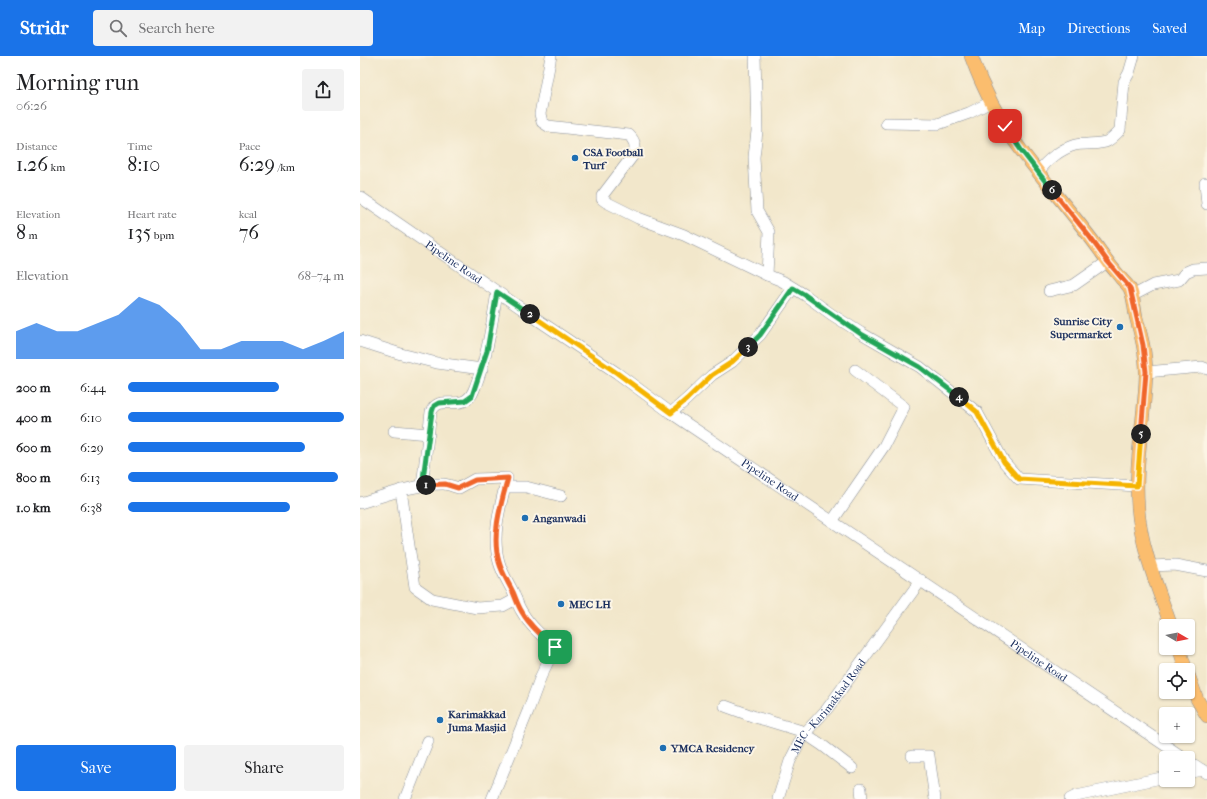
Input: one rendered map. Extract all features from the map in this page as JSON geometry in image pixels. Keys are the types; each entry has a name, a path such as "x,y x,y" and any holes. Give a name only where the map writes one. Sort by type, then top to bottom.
{"main road":[{"path":"971,56 976,71 991,102 1017,144 1108,262 1130,288 1143,345 1146,372 1137,486 1138,508 1140,524 1150,566 1169,619"},
{"path":"1195,693 1207,716"}],"street":[{"path":"551,56 540,114 542,122 548,126 629,135 634,140 634,154 602,196 602,199 606,202 638,218 684,235 782,281 861,334 920,367 977,412 1004,462 1019,479 1137,486"},
{"path":"755,56 757,131 754,165 757,211 769,232 767,275"},
{"path":"1038,172 1043,165 1054,156 1076,144 1105,143 1120,130 1124,82 1129,73 1134,56"},
{"path":"886,123 938,124 969,113 991,102"},
{"path":"1205,183 1207,204"},
{"name":"Pipeline Road","path":"360,197 617,373 671,413 833,520 1174,751"},
{"path":"1049,291 1074,285 1108,262"},
{"path":"1132,296 1153,285 1179,280 1186,272 1193,269 1207,268"},
{"path":"671,413 712,375 732,362 760,335 793,288"},
{"path":"422,486 434,406 439,403 465,401 472,396 487,351 497,292"},
{"path":"360,341 401,354 437,363 482,369"},
{"path":"1146,372 1202,367 1207,369"},
{"path":"833,520 884,446 904,407 855,370"},
{"path":"394,431 429,434"},
{"path":"360,503 401,490 422,486 445,484 458,488 475,480 508,478 497,523 496,546 498,561 506,580 529,623 555,647 541,676 492,799"},
{"path":"505,487 526,487 561,496"},
{"path":"401,490 415,587 432,599 477,608 503,606 516,599"},
{"path":"1150,566 1174,565 1207,572"},
{"name":"MEC - Karimakkad Road","path":"778,799 790,761 803,735 827,709 921,580"},
{"path":"725,706 806,732 810,737 852,768"},
{"path":"405,799 428,741"},
{"path":"912,756 929,756 935,799"},
{"path":"1195,766 1204,772"},
{"path":"1070,799 1076,796 1159,778"}],"place":[{"name":"CSA Football Turf","path":"575,158"},
{"name":"Sunrise City Supermarket","path":"1120,327"},
{"name":"Anganwadi","path":"525,518"},
{"name":"MEC LH","path":"561,604"},
{"name":"Karimakkad Juma Masjid","path":"440,720"},
{"name":"YMCA Residency","path":"663,748"}],"route":[{"path":"555,647 529,623 521,610 498,561 496,546 497,523 508,478 475,480 458,488 445,484 422,486 434,406 439,403 457,403 465,401 472,396 487,351 497,292 617,373 671,413 712,375 732,362 760,335 793,288 861,334 920,367 977,412 1004,462 1019,479 1137,486 1146,372 1143,345 1130,288 1021,150 1005,126"}]}
